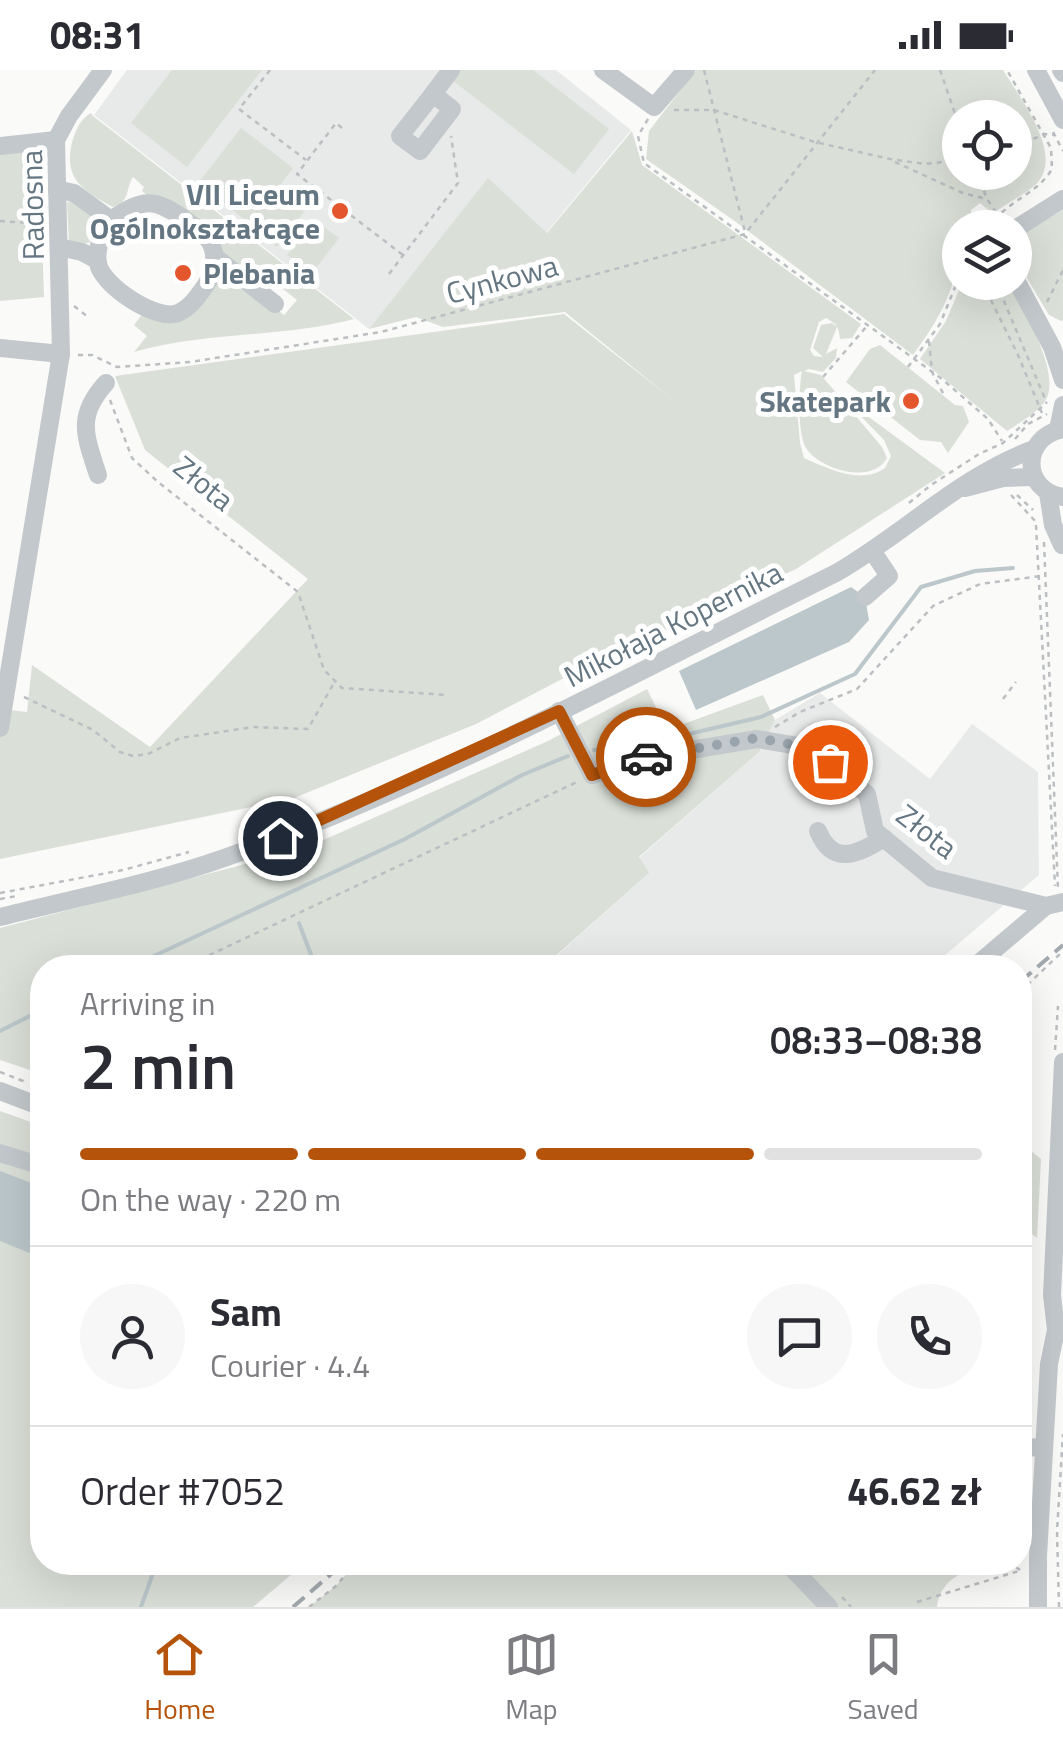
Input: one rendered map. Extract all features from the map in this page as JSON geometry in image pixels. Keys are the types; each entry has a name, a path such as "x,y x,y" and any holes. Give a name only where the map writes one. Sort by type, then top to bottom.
{"street":[{"name":"Radosna","path":"0,728 61,354 56,140 68,116 103,70"},
{"path":"432,94 452,109 420,151 400,136 432,94 451,70"},
{"path":"603,70 654,108 686,70"},
{"path":"1036,70 1063,120"},
{"path":"0,146 56,140"},
{"path":"56,189 74,192 116,224"},
{"path":"1032,218 1063,199"},
{"path":"214,256 212,278 192,304 168,315 150,312 109,282 99,270 97,260 98,248 116,224 141,202 154,202 202,232 214,256 275,304"},
{"path":"60,247 97,260"},
{"path":"1029,300 1038,322 1058,344 1062,379 1058,415"},
{"path":"0,348 61,354"},
{"path":"98,475 84,429 85,414 106,382"},
{"name":"Mikołaja Kopernika","path":"0,917 239,853 308,827 559,711 873,552 979,473 1034,449 1058,415"},
{"path":"1034,449 1030,466 1033,477 1055,495 1053,525 1063,545"},
{"name":"Mikołaja Kopernika","path":"960,489 1003,478 1033,477"},
{"path":"865,598 889,576 873,552"},
{"path":"559,711 592,775"},
{"name":"Złota","path":"592,775 647,757 757,738 810,748 867,794 875,831 932,878 1056,903"},
{"path":"818,831 824,844 840,855 860,852 884,838"},
{"path":"989,955 1056,903"},
{"path":"1059,1330 1052,1296 1060,1216 1063,1062"},
{"path":"0,1091 30,1102"},
{"path":"0,1153 30,1162"},
{"path":"1037,1604 1040,1517 1057,1443 1050,1352 1063,1304"},
{"path":"1032,1446 1057,1443"},
{"path":"1032,1517 1040,1517"},
{"path":"798,1575 829,1607"}],"path":[{"path":"270,70 239,109 307,160"},
{"path":"704,70 745,234"},
{"path":"745,234 875,70"},
{"path":"940,70 950,100"},
{"path":"1004,210 1037,187 1052,168 1051,148 1007,70"},
{"path":"942,162 890,160 815,142 714,110 654,108 638,136 644,163 932,372 976,407 1003,443"},
{"path":"388,274 458,183 448,115"},
{"path":"342,128 336,123 297,174 403,255"},
{"path":"1032,139 1063,131"},
{"path":"890,160 963,194 986,199"},
{"path":"983,190 992,210"},
{"path":"0,221 28,223"},
{"path":"116,224 138,240"},
{"name":"Cynkowa","path":"61,354 92,356 117,366 190,362 382,332 745,234"},
{"path":"1038,322 1063,270"},
{"path":"908,367 929,340 951,300"},
{"path":"990,300 1041,407 1058,415"},
{"path":"904,507 931,484 1003,443 1047,402 1004,300"},
{"path":"69,302 88,317"},
{"path":"823,377 868,325"},
{"path":"929,340 932,372 946,398"},
{"name":"Złota","path":"100,360 114,416 132,458 298,592 324,670 335,681"},
{"path":"1016,437 1028,424 1058,415"},
{"path":"910,508 962,470 1012,445"},
{"path":"1036,522 1056,903"},
{"path":"1044,537 1052,831"},
{"path":"757,738 800,712 858,688 933,606 980,584 1041,576"},
{"path":"582,682 634,656"},
{"path":"4,702 38,702 133,756 148,754 180,738 253,726 308,729 335,681 342,688 447,695"},
{"path":"1003,699 1016,682"},
{"path":"210,955 592,775"},
{"path":"1054,824 1063,828"},
{"path":"1052,831 1063,828"},
{"path":"0,896 190,852"},
{"path":"0,896 125,876 195,855"},
{"path":"1032,980 1063,950"},
{"path":"1058,1607 1057,1443 1063,1434"},
{"path":"1057,1533 1063,1532"},
{"path":"308,1607 345,1575"},
{"path":"917,1602 1006,1575"}],"shaded area":[{"name":"VII Liceum Ogólnokształcące","path":"127,70 556,70 631,130 546,233 488,179 369,329 94,115"},
{"path":"172,70 262,70 187,167 131,123"},
{"path":"460,70 533,70 609,129 574,174 452,80"},
{"path":"696,70 1003,70 1022,100 942,100 942,190 1029,190 999,210 988,210 980,203 971,210 942,210 942,300 946,300 913,355 646,159 649,131"},
{"path":"91,113 354,319 134,352 147,336 134,325 143,313 171,320 219,265 284,315 297,300 269,278 262,287 142,191 144,187 133,177 125,198 113,207 83,188 72,173 70,152 78,127"},
{"path":"1032,118 1045,156 1044,170 1033,187"},
{"path":"241,128 293,168 276,190 304,212 277,247 199,182"},
{"path":"632,131 642,165 861,324 852,338 840,339 837,326 833,322 826,318 819,322 810,350 814,356 823,357 813,348 821,325 832,323 837,327 826,354 837,348 836,358 823,372 804,371 821,375 887,458 880,466 859,473 834,468 813,456 801,432 802,371 794,375 804,458 834,470 855,475 885,468 891,456 884,440 843,398 945,473 796,569 562,679 476,724 294,798 0,859 0,709 27,712 32,665 150,747 308,579 145,450 115,376 564,314 673,400 565,312 443,327 416,317 369,329 488,178 547,233"},
{"path":"23,149 39,154 44,297 0,301 0,152"},
{"path":"70,201 99,222 101,228 88,243 69,243"},
{"path":"1063,210 1061,321 1049,315 1032,286 1032,228"},
{"path":"314,220 339,238 312,273 287,255"},
{"path":"955,300 1018,300 1049,375 1045,401 1033,414 1007,431 920,359 946,321"},
{"name":"Skatepark","path":"880,345 955,405 963,406 969,422 948,453 941,442 920,440 846,382 870,349"},
{"path":"851,587 865,597 869,620 849,642 696,710 679,671"},
{"path":"647,689 667,730 763,695 775,720 759,752 639,857 649,873 557,955 30,955 30,1070 0,1060 0,928 303,849 548,741"},
{"path":"820,693 930,779 972,724 1038,772 1039,875 945,955 558,955 648,874 639,858 759,752 775,720"},
{"path":"0,1111 30,1122 30,1575 291,1575 253,1607 0,1607"},
{"path":"1032,1152 1041,1159 1037,1238 1032,1234"},
{"path":"0,1171 30,1182 30,1253 0,1241"},
{"path":"346,1575 958,1575 944,1588 937,1607 309,1607"}],"waterway":[{"path":"594,750 659,741 761,717 855,674 921,587 975,571 1013,568"},
{"path":"156,955 405,839 522,775 568,756"},
{"path":"299,923 311,955"},
{"path":"0,1031 30,1016"},
{"path":"141,1607 152,1575"}],"railway":[{"path":"1032,972 1063,945"},
{"path":"293,1607 330,1575"}],"way so far":[{"path":"646,757 757,738 810,748 830,762"}],"place":[{"name":"VII Liceum Ogólnokształcące","path":"340,211"},
{"name":"Plebania","path":"183,273"},
{"name":"Skatepark","path":"911,401"}],"route":[{"path":"280,838 559,711 592,775 646,757"}]}
